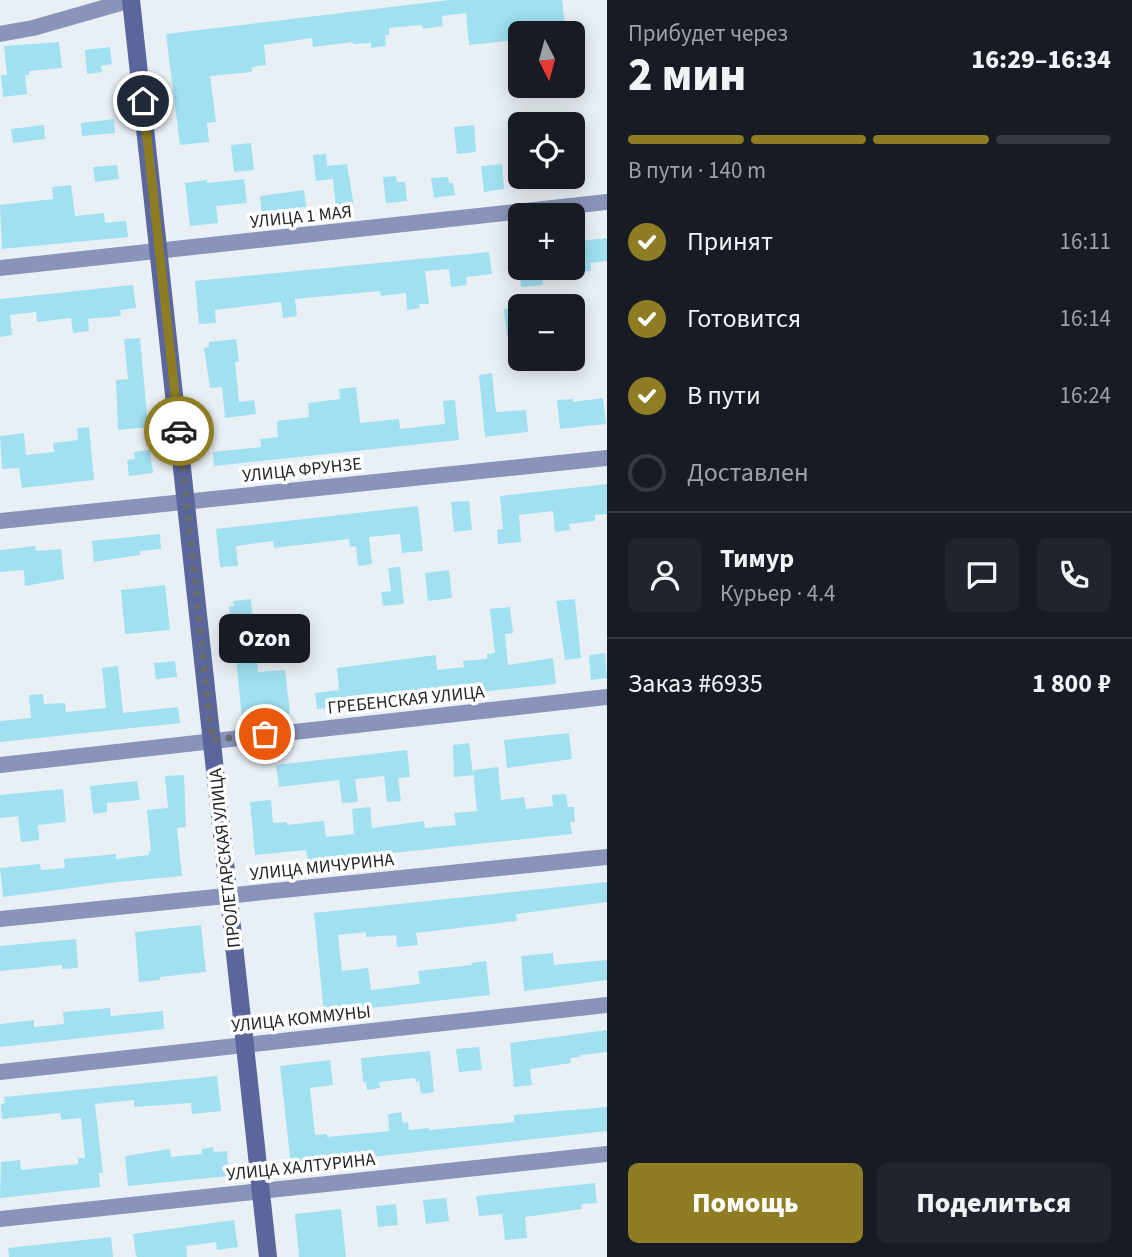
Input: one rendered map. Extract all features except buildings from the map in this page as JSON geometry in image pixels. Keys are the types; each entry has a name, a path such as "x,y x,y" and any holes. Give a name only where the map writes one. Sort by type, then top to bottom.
{"main road":[{"name":"ПРОЛЕТАРСКАЯ УЛИЦА","path":"131,0 268,1257"}],"street":[{"path":"0,34 33,28 131,0"},
{"name":"УЛИЦА 1 МАЯ","path":"0,268 607,202"},
{"name":"УЛИЦА ФРУНЗЕ","path":"0,521 607,458"},
{"name":"ГРЕБЕНСКАЯ УЛИЦА","path":"0,765 607,697"},
{"name":"УЛИЦА МИЧУРИНА","path":"0,919 607,857"},
{"name":"УЛИЦА КОММУНЫ","path":"0,1072 607,1005"},
{"name":"УЛИЦА ХАЛТУРИНА","path":"0,1219 607,1154"}],"way so far":[{"path":"179,431 212,740 265,734"}],"place":[{"name":"Ozon","path":"265,734"}],"route":[{"path":"143,101 179,431"}]}
